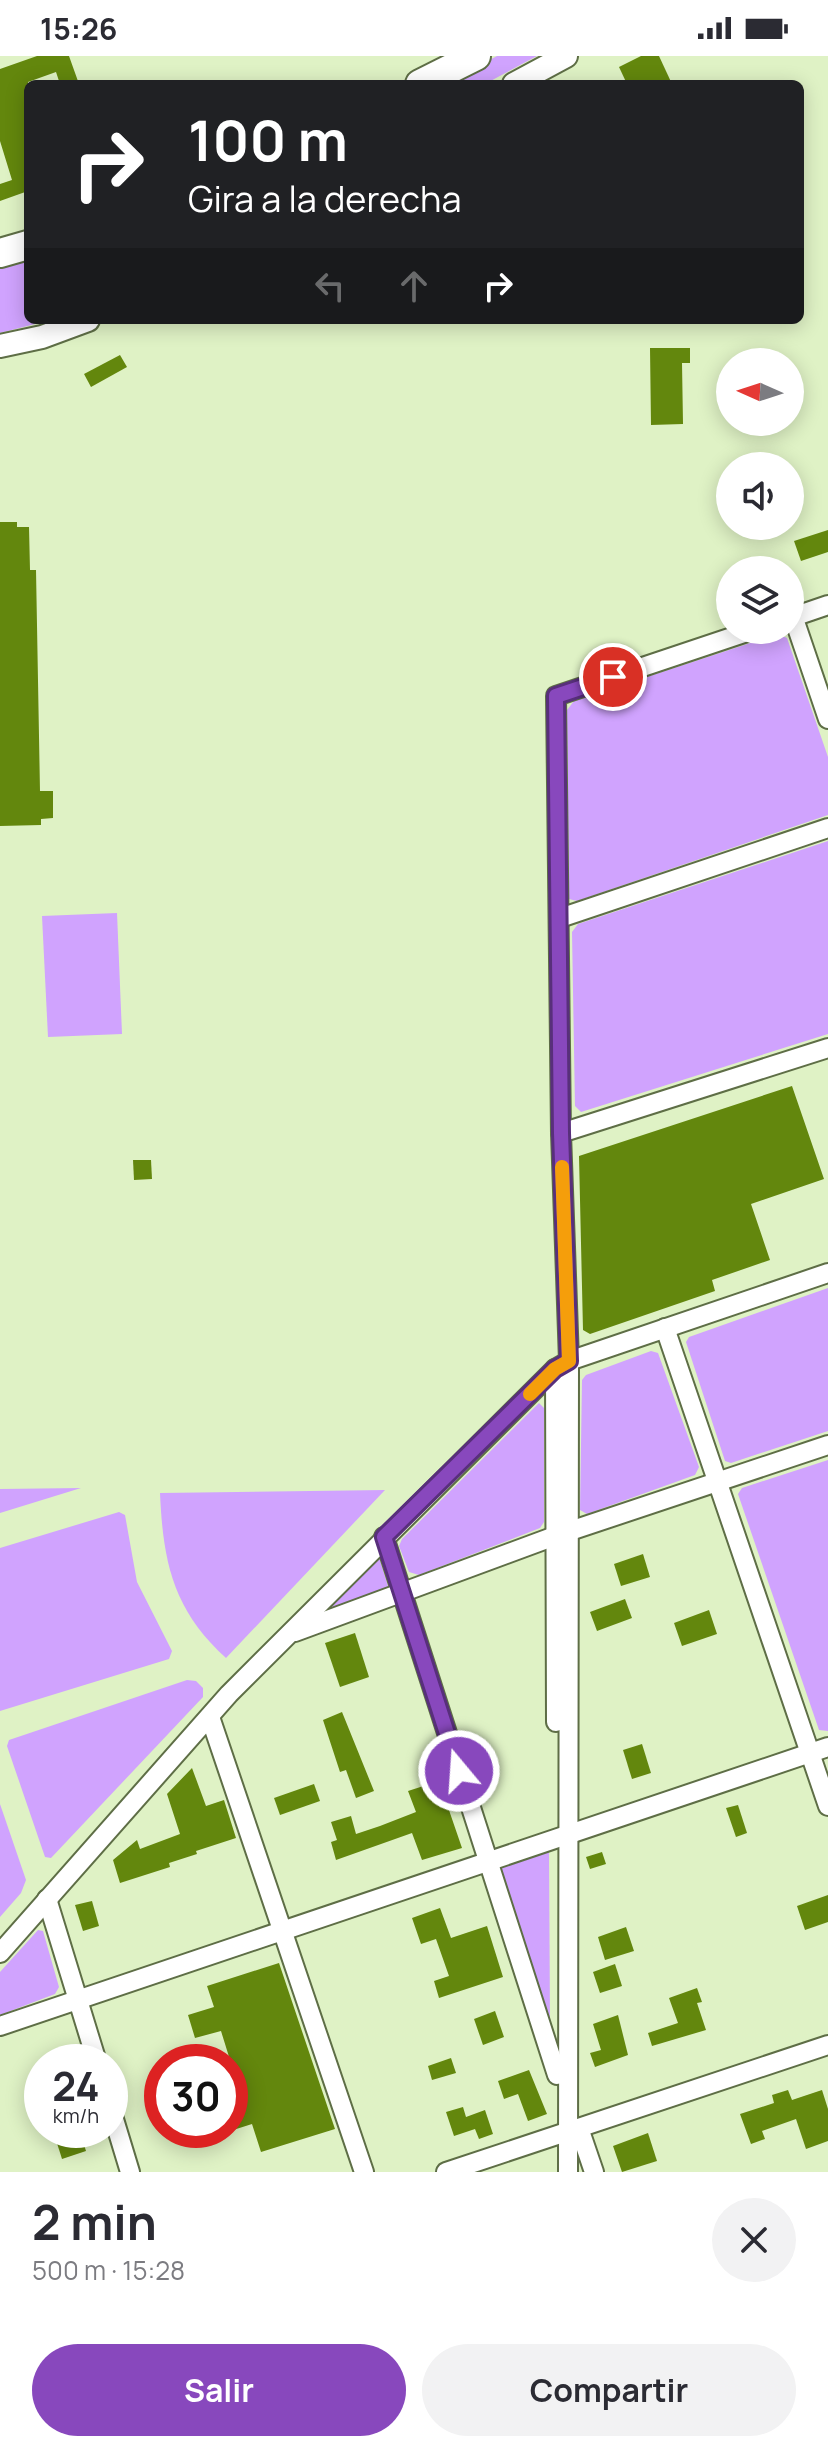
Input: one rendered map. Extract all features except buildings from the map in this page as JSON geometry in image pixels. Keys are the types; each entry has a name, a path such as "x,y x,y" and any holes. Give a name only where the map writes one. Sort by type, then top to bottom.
{"main road":[{"path":"428,80 476,56"},
{"path":"0,253 24,246"}],"street":[{"path":"521,80 566,56"},
{"path":"0,346 42,337 77,324"},
{"path":"804,613 828,605"},
{"path":"568,2172 562,1835 560,918 556,696 716,642"},
{"path":"802,644 828,719"},
{"path":"560,918 828,828"},
{"path":"561,1133 828,1048"},
{"path":"0,1953 287,1635 562,1365 828,1273"},
{"path":"665,1328 718,1481 819,1750 828,1806"},
{"path":"287,1635 562,1534 828,1445"},
{"path":"384,1537 557,2075 568,2131 594,2172"},
{"path":"210,1717 364,2172"},
{"path":"0,2026 819,1750"},
{"path":"557,2075 562,1835"},
{"path":"47,1899 91,2044"},
{"path":"446,2172 828,2045"},
{"path":"558,2172 568,2131"},
{"path":"123,2148 130,2172"}],"shaded area":[{"path":"497,56 537,56 492,80 452,80"},
{"path":"24,262 24,324 35,324 0,333 0,269"},
{"path":"748,644 789,644 828,757 828,815 577,901 569,899 567,710 574,701"},
{"path":"828,841 828,1034 581,1112 575,1106 572,932 578,924"},
{"path":"117,913 122,1034 48,1037 42,916"},
{"path":"828,1288 828,1431 731,1463 725,1461 686,1342 689,1337"},
{"path":"651,1351 658,1353 699,1467 695,1475 587,1514 580,1510 582,1380 586,1375"},
{"path":"539,1403 544,1408 544,1522 540,1528 419,1575 409,1572 399,1546 402,1539"},
{"path":"828,1460 828,1731 819,1730 738,1494 742,1488"},
{"path":"81,1488 0,1513 0,1489"},
{"path":"385,1490 226,1658 194,1622 174,1583 168,1563 160,1493"},
{"path":"119,1512 125,1515 137,1582 172,1651 169,1659 0,1711 0,1548"},
{"path":"379,1557 389,1589 321,1613"},
{"path":"187,1680 196,1681 203,1688 203,1697 51,1858 45,1857 7,1746 9,1740"},
{"path":"0,1804 26,1880 21,1893 0,1917"},
{"path":"549,1851 550,2026 500,1869"},
{"path":"38,1930 43,1931 59,1987 55,1994 0,2015 0,1972"}],"slow traffic":[{"path":"530,1394 555,1369 569,1361 562,1167"}],"route":[{"path":"459,1771 384,1537 555,1369 569,1361 561,1133 556,696 613,677"}]}
